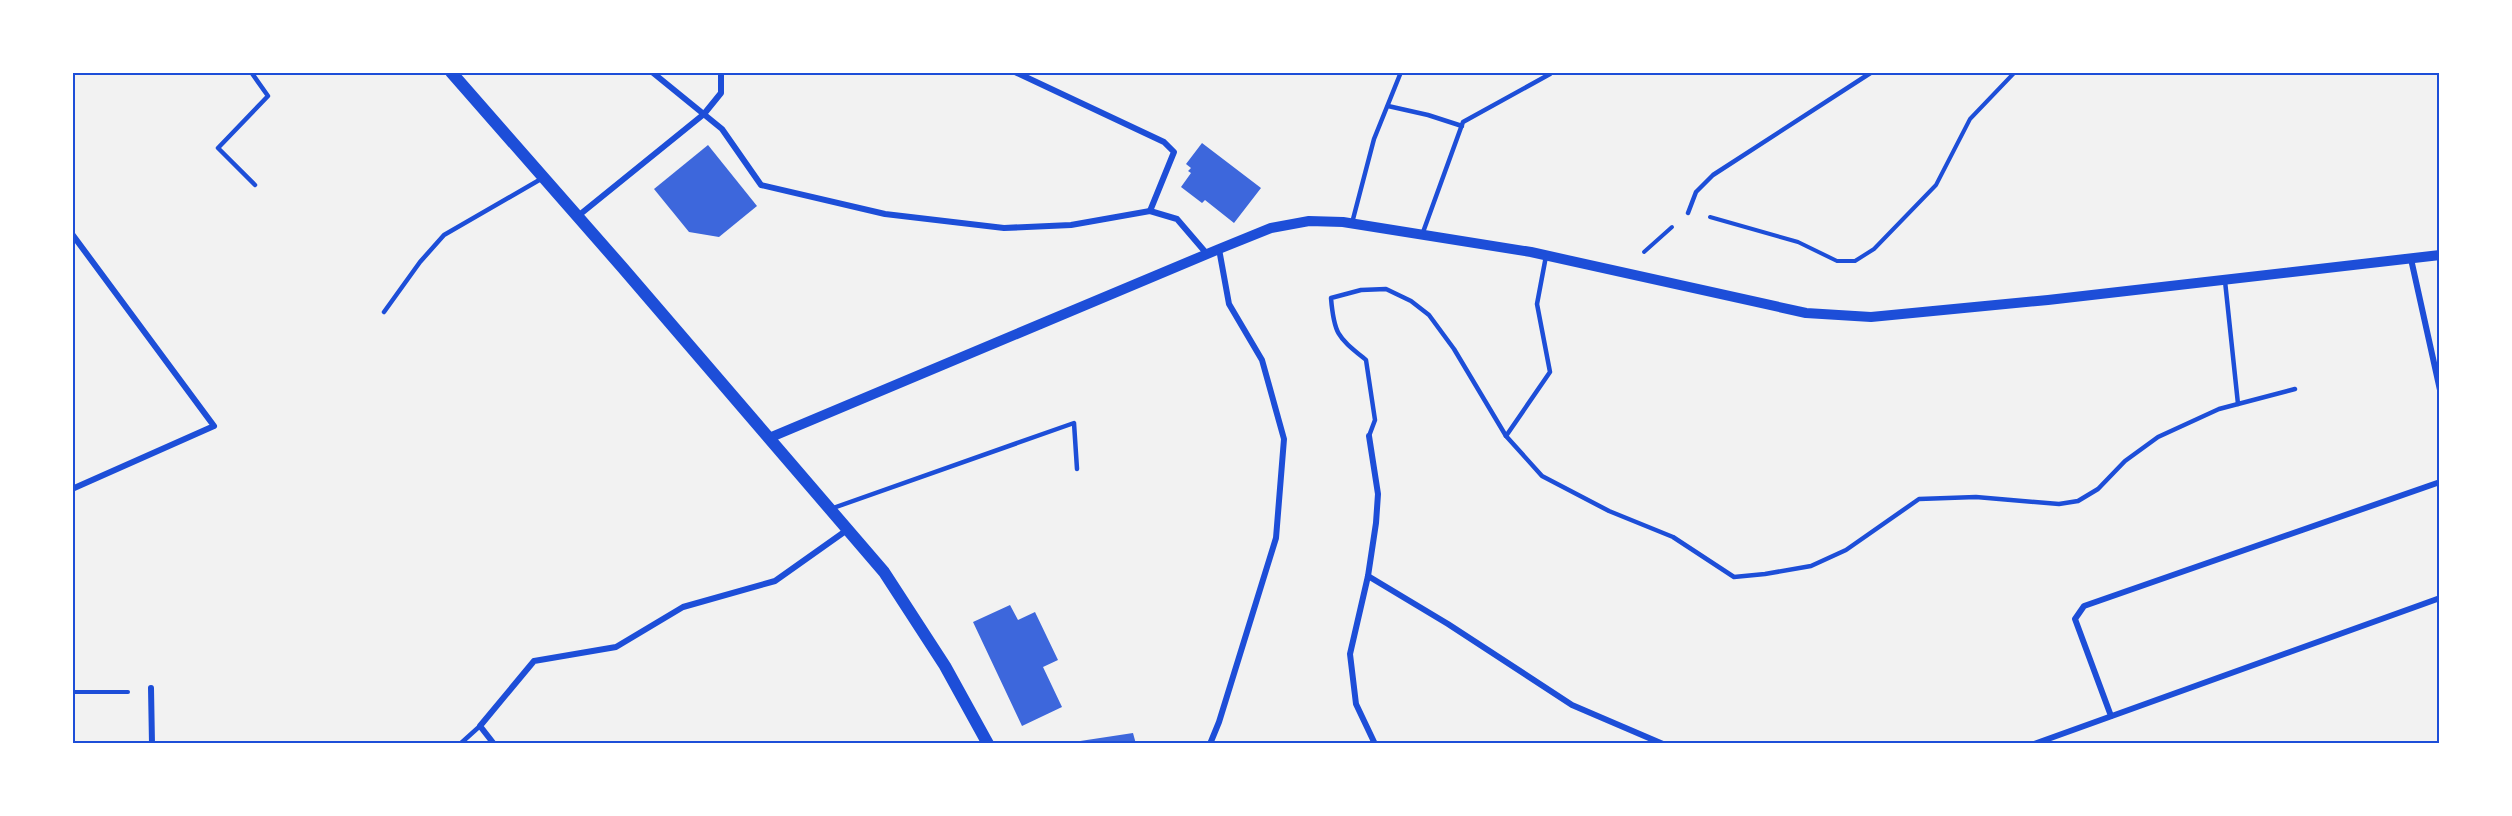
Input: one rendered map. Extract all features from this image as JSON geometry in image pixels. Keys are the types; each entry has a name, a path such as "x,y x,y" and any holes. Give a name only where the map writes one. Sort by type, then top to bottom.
{"main road":[{"path":"451,72 884,572 945,666 988,744"}],"street":[{"path":"652,72 722,129 761,184 885,214 1004,228 1071,225 1150,211 1177,219 1208,254"},
{"path":"578,216 704,114 721,93 721,72"},
{"path":"1015,72 1164,142 1174,152 1150,211"},
{"path":"769,438 1271,228 1309,221 1352,223 1546,256 1806,314 1871,317 2440,255"},
{"path":"72,234 214,426 72,489"},
{"path":"1210,744 1219,722 1276,538 1284,439 1262,360 1229,304 1219,249"},
{"path":"2411,259 2440,390"},
{"path":"1370,436 1378,494 1368,576 1350,654 1356,704 1375,744"},
{"path":"2111,716 2075,619 2084,606 2440,482"},
{"path":"494,744 480,726 534,661 616,647 683,607 775,581 848,529"},
{"path":"1368,576 1448,624 1572,705 1663,744"},
{"path":"2034,744 2440,598"},
{"path":"151,688 152,744"}],"lane":[{"path":"251,72 268,96 218,148 255,185"},
{"path":"1352,223 1374,139 1401,72"},
{"path":"1688,213 1696,192 1713,175 1872,72"},
{"path":"1422,235 1464,122 1550,74"},
{"path":"1388,106 1462,126"},
{"path":"384,312 420,262 444,235 543,177"},
{"path":"1506,435 1550,372 1537,304 1546,256"},
{"path":"2225,280 2238,404"},
{"path":"1370,436 1375,420 1366,360 1340,338 1333,323 1331,298 1361,290 1386,289 1411,301 1429,315 1454,349 1506,435 1542,476 1609,512 1673,537 1734,577 1811,566 1846,550 1919,499 1976,497 2059,504 2078,501 2098,489 2125,461 2158,437 2219,409 2295,389"},
{"path":"830,509 1074,423 1077,469"},
{"path":"460,744 480,726"}],"path":[{"path":"1621,272 1688,213 1743,225 1798,242 1837,261 1855,261 1874,249 1936,185 1970,119 2015,72"},
{"path":"72,692 124,692"}],"building":[{"path":"1202,143 1261,188 1234,223 1205,200 1202,203 1181,187 1191,173 1188,171 1191,168 1186,164"},
{"path":"708,145 757,206 719,237 689,232 654,189"},
{"path":"1010,605 1018,620 1035,612 1058,660 1043,667 1062,707 1022,726 973,622"},
{"path":"1133,733 1136,744 1067,744 1067,743"}]}
